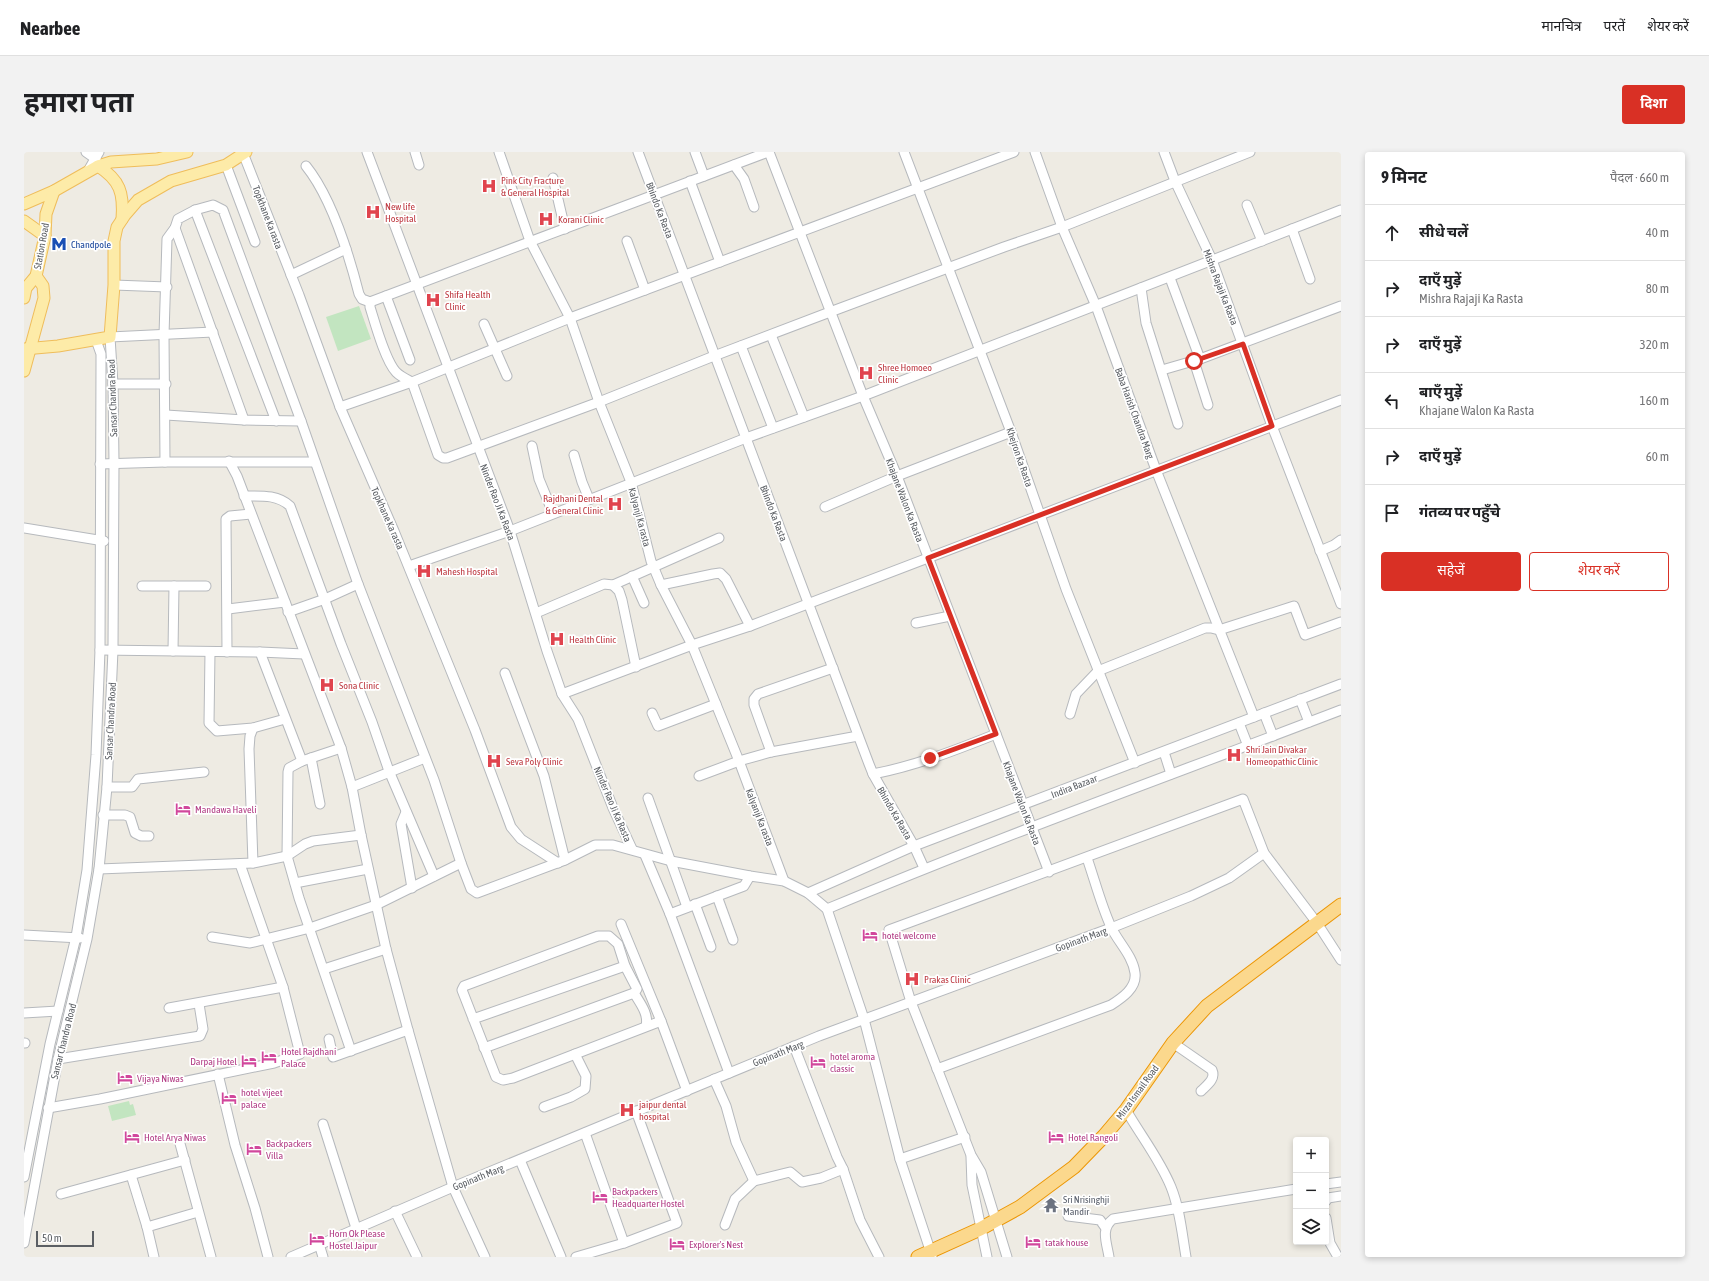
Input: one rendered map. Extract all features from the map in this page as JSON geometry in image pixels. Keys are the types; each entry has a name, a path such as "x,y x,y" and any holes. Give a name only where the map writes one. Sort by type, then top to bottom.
{"highway":[{"name":"Mirza Ismail Road","path":"918,1257 932,1254 1020,1208 1074,1167 1104,1136 1126,1110 1173,1043 1207,1006 1341,905"}],"main road":[{"path":"24,204 54,191 95,162 157,159 188,152"},
{"name":"Sansar Chandra Road","path":"110,337 114,285 114,241 117,227 122,219 138,200 171,181 226,165 244,153"},
{"path":"95,162 110,174 120,188 123,206 122,219"},
{"name":"Station Road","path":"24,298 26,288 36,276 44,236 46,214 54,191"},
{"path":"24,221 44,236"},
{"path":"24,371 27,348 44,298 43,286 36,276"},
{"path":"27,348 58,346 110,337"}],"street":[{"path":"86,152 95,162"},
{"name":"Ninder Rao Ji Ka Rasta","path":"367,152 447,368 510,530 547,651 562,694 578,719 632,849"},
{"path":"415,152 419,165"},
{"name":"Kalyanji Ka rasta","path":"499,152 530,241 570,318 599,402 630,482 654,567 661,585 692,645 739,761 784,881"},
{"name":"Bhindo Ka Rasta","path":"638,152 873,774 914,846 924,868"},
{"path":"695,152 704,176"},
{"path":"306,166 317,183 346,249 359,294 362,299 370,302 769,152"},
{"name":"Khajane Walon Ka Rasta","path":"769,152 863,396 897,476 1049,872"},
{"name":"Khejron Ka Rasta","path":"904,152 1011,432 1066,589 1135,763"},
{"path":"340,407 412,382 570,318 685,274 800,233 918,187 1014,152"},
{"name":"Baba Harish Chandra Marg","path":"1035,152 1062,227 1096,306 1156,470 1254,717"},
{"name":"Mishra Rajaji Ka Rasta","path":"1164,152 1175,181 1212,260 1272,426 1341,604"},
{"path":"370,302 372,314 394,370 403,378 412,382 438,454 443,458 447,458 599,402 771,334 1004,247 1062,227 1250,152"},
{"name":"Topkhane Ka rasta","path":"244,153 292,275 340,407 409,566 475,730 510,827 521,839 562,862"},
{"path":"226,165 256,242"},
{"path":"734,165 744,179 754,207"},
{"path":"552,178 565,229"},
{"path":"690,181 720,262"},
{"path":"165,462 166,384 164,335 167,287 167,239 175,228 178,219 195,210 213,204 223,210 301,421 358,584 434,780 471,889 477,893 562,862 594,846 613,845 671,861 784,881 808,894 827,909 864,1019 900,1159 932,1254"},
{"path":"1247,205 1262,241"},
{"path":"195,210 276,421"},
{"path":"409,566 510,530 630,482 863,396 979,350 1170,278 1212,260 1341,210"},
{"path":"175,228 244,420"},
{"path":"1292,229 1310,279"},
{"path":"627,241 645,290"},
{"path":"292,275 346,249"},
{"path":"1170,278 1197,360 1208,405"},
{"path":"114,285 167,287"},
{"path":"1141,288 1146,323 1178,424"},
{"path":"386,296 410,360"},
{"path":"1162,370 1243,344 1341,306"},
{"path":"484,324 507,376"},
{"path":"110,337 213,332"},
{"path":"771,334 804,417"},
{"name":"Sansar Chandra Road","path":"24,1243 58,1059 87,939 99,869 103,815 107,787 113,650 114,463 113,384 110,337"},
{"name":"Sansar Chandra Road","path":"24,1177 25,1160 76,937 88,856 96,755 100,650 99,540 101,354 96,340"},
{"path":"741,346 773,428"},
{"path":"113,384 166,384"},
{"path":"562,694 692,645 750,626 1341,400"},
{"path":"166,415 244,420 301,421"},
{"path":"825,507 897,476 1011,432"},
{"path":"532,446 539,479 553,513"},
{"path":"574,455 589,499"},
{"path":"100,464 229,461 315,462"},
{"path":"229,461 244,496 341,748 352,787 386,949 408,1030 453,1187 485,1257"},
{"path":"244,496 276,497 284,500 290,506 372,722 389,771 434,876"},
{"path":"227,652 228,610 226,520 230,516 251,514"},
{"path":"24,528 113,542"},
{"path":"536,613 604,584 613,585 719,538"},
{"path":"1320,551 1334,546 1341,540"},
{"path":"661,585 713,574 720,574 726,579 750,626"},
{"path":"632,576 644,603"},
{"path":"288,612 325,599 358,584"},
{"path":"613,585 619,591 622,600 636,667"},
{"path":"142,586 206,586"},
{"path":"173,652 174,586"},
{"path":"228,610 285,602"},
{"path":"1070,714 1076,694 1098,671 1205,628 1219,630 1294,606 1305,635 1341,622"},
{"path":"916,623 950,616"},
{"path":"100,650 304,654"},
{"path":"210,652 209,723 217,731 252,728 285,719"},
{"path":"260,652 302,762"},
{"path":"771,752 754,705 754,699 758,694 833,668"},
{"path":"505,673 544,776 562,862"},
{"name":"Indira Bazaar","path":"808,894 914,846 1341,684"},
{"path":"1300,700 1309,722"},
{"path":"652,713 658,726 716,704"},
{"path":"827,909 924,868 1031,826 1341,710"},
{"path":"1264,713 1273,736"},
{"path":"1239,723 1248,746"},
{"path":"252,728 249,749 253,863"},
{"path":"873,774 890,771 996,734"},
{"path":"699,776 739,761 771,752 858,736"},
{"path":"341,748 311,758 289,768 287,856 351,1051"},
{"path":"1164,752 1171,774"},
{"path":"311,758 320,804"},
{"path":"352,787 389,771 425,758"},
{"path":"107,787 132,787 138,778 204,772"},
{"path":"648,798 671,861 711,947"},
{"path":"1007,1257 997,1220 981,1172 971,1155 911,1002 889,930 1243,800 1264,853 1317,923 1341,960"},
{"path":"406,812 401,824 412,888"},
{"path":"103,815 125,815 130,818 135,832 141,836 149,836"},
{"path":"99,869 253,863 287,856 305,844 313,841 361,835"},
{"name":"Gopinath Marg","path":"291,1257 395,1211 794,1046 1111,928 1191,896 1229,878 1264,853"},
{"path":"645,855 670,914 729,1073"},
{"path":"937,1069 1111,1005 1125,996 1134,983 1135,974 1132,964 1111,928 1087,858"},
{"path":"212,937 250,943 310,928 376,905 461,863"},
{"path":"48,1108 100,1099 274,1063 300,1054 283,987 240,864"},
{"path":"295,883 368,869"},
{"path":"670,914 744,886 750,876"},
{"path":"717,896 733,940"},
{"path":"621,924 661,1021 687,1091"},
{"path":"24,935 76,937 87,939"},
{"path":"484,1048 634,993 637,989 618,944 609,936 598,936 464,986 462,990 484,1048 496,1077 503,1080 514,1078 661,1021"},
{"path":"324,968 386,949"},
{"path":"474,1019 626,966"},
{"path":"169,1008 199,1004 283,987"},
{"path":"634,993 645,1011 647,1021 646,1026"},
{"path":"58,1059 200,1036 203,1030 199,1004"},
{"path":"24,1013 58,1011"},
{"path":"329,1039 333,1057 408,1030"},
{"path":"1173,1043 1212,1070 1214,1074 1212,1078 1201,1091"},
{"path":"794,1046 843,1169 860,1220 879,1257"},
{"path":"544,1107 571,1097 585,1089 586,1076 575,1054"},
{"path":"218,1074 235,1145 255,1208 268,1257"},
{"path":"714,1079 726,1106 736,1142 754,1181"},
{"path":"1126,1110 1163,1170 1172,1189 1178,1209 1186,1257"},
{"path":"576,1257 624,1243 677,1223 636,1111"},
{"path":"323,1124 356,1228"},
{"path":"585,1133 624,1243"},
{"path":"900,1159 965,1137"},
{"path":"179,1140 211,1257"},
{"path":"971,1155 972,1185 986,1257"},
{"path":"61,1194 185,1160"},
{"path":"520,1160 561,1257"},
{"path":"725,1225 735,1199 754,1181 790,1172 802,1182 820,1178 843,1169"},
{"path":"131,1175 147,1227 154,1257"},
{"path":"1329,1184 1341,1182"},
{"path":"1106,1226 1112,1219 1293,1190"},
{"path":"1329,1198 1341,1196"},
{"path":"395,1211 417,1257"},
{"path":"147,1227 198,1212"},
{"path":"1068,1216 1100,1220 1106,1226 1109,1257"},
{"path":"1329,1237 1330,1243 1338,1257"},
{"path":"319,1244 323,1257"}],"green space":[{"path":"359,306 371,339 338,351 326,317"},
{"path":"129,1101 130,1105 133,1104 136,1115 112,1121 108,1106"}],"place":[{"name":"Pink City Fracture & General Hospital","path":"489,186"},
{"name":"New life Hospital","path":"373,212"},
{"name":"Korani Clinic","path":"546,219"},
{"name":"Chandpole","path":"59,244"},
{"name":"Shifa Health Clinic","path":"433,300"},
{"name":"Shree Homoeo Clinic","path":"866,373"},
{"name":"Rajdhani Dental & General Clinic","path":"615,504"},
{"name":"Mahesh Hospital","path":"424,571"},
{"name":"Health Clinic","path":"557,639"},
{"name":"Sona Clinic","path":"327,685"},
{"name":"Shri Jain Divakar Homeopathic Clinic","path":"1234,755"},
{"name":"Seva Poly Clinic","path":"494,761"},
{"name":"Mandawa Haveli","path":"183,809"},
{"name":"hotel welcome","path":"870,935"},
{"name":"Prakas Clinic","path":"912,979"},
{"name":"Hotel Rajdhani Palace","path":"269,1057"},
{"name":"Darpaj Hotel","path":"249,1061"},
{"name":"hotel aroma classic","path":"818,1062"},
{"name":"Vijaya Niwas","path":"125,1078"},
{"name":"hotel vijeet palace","path":"229,1098"},
{"name":"jaipur dental hospital","path":"627,1110"},
{"name":"Hotel Arya Niwas","path":"132,1137"},
{"name":"Hotel Rangoli","path":"1056,1137"},
{"name":"Backpackers Villa","path":"254,1149"},
{"name":"Backpackers Headquarter Hostel","path":"600,1197"},
{"name":"Sri Nrisinghji Mandir","path":"1051,1205"},
{"name":"Horn Ok Please Hostel Jaipur","path":"317,1239"},
{"name":"tatak house","path":"1033,1242"},
{"name":"Explorer's Nest","path":"677,1244"}],"route":[{"path":"930,758 996,734 928,558 1272,426 1243,344 1194,361"}]}
